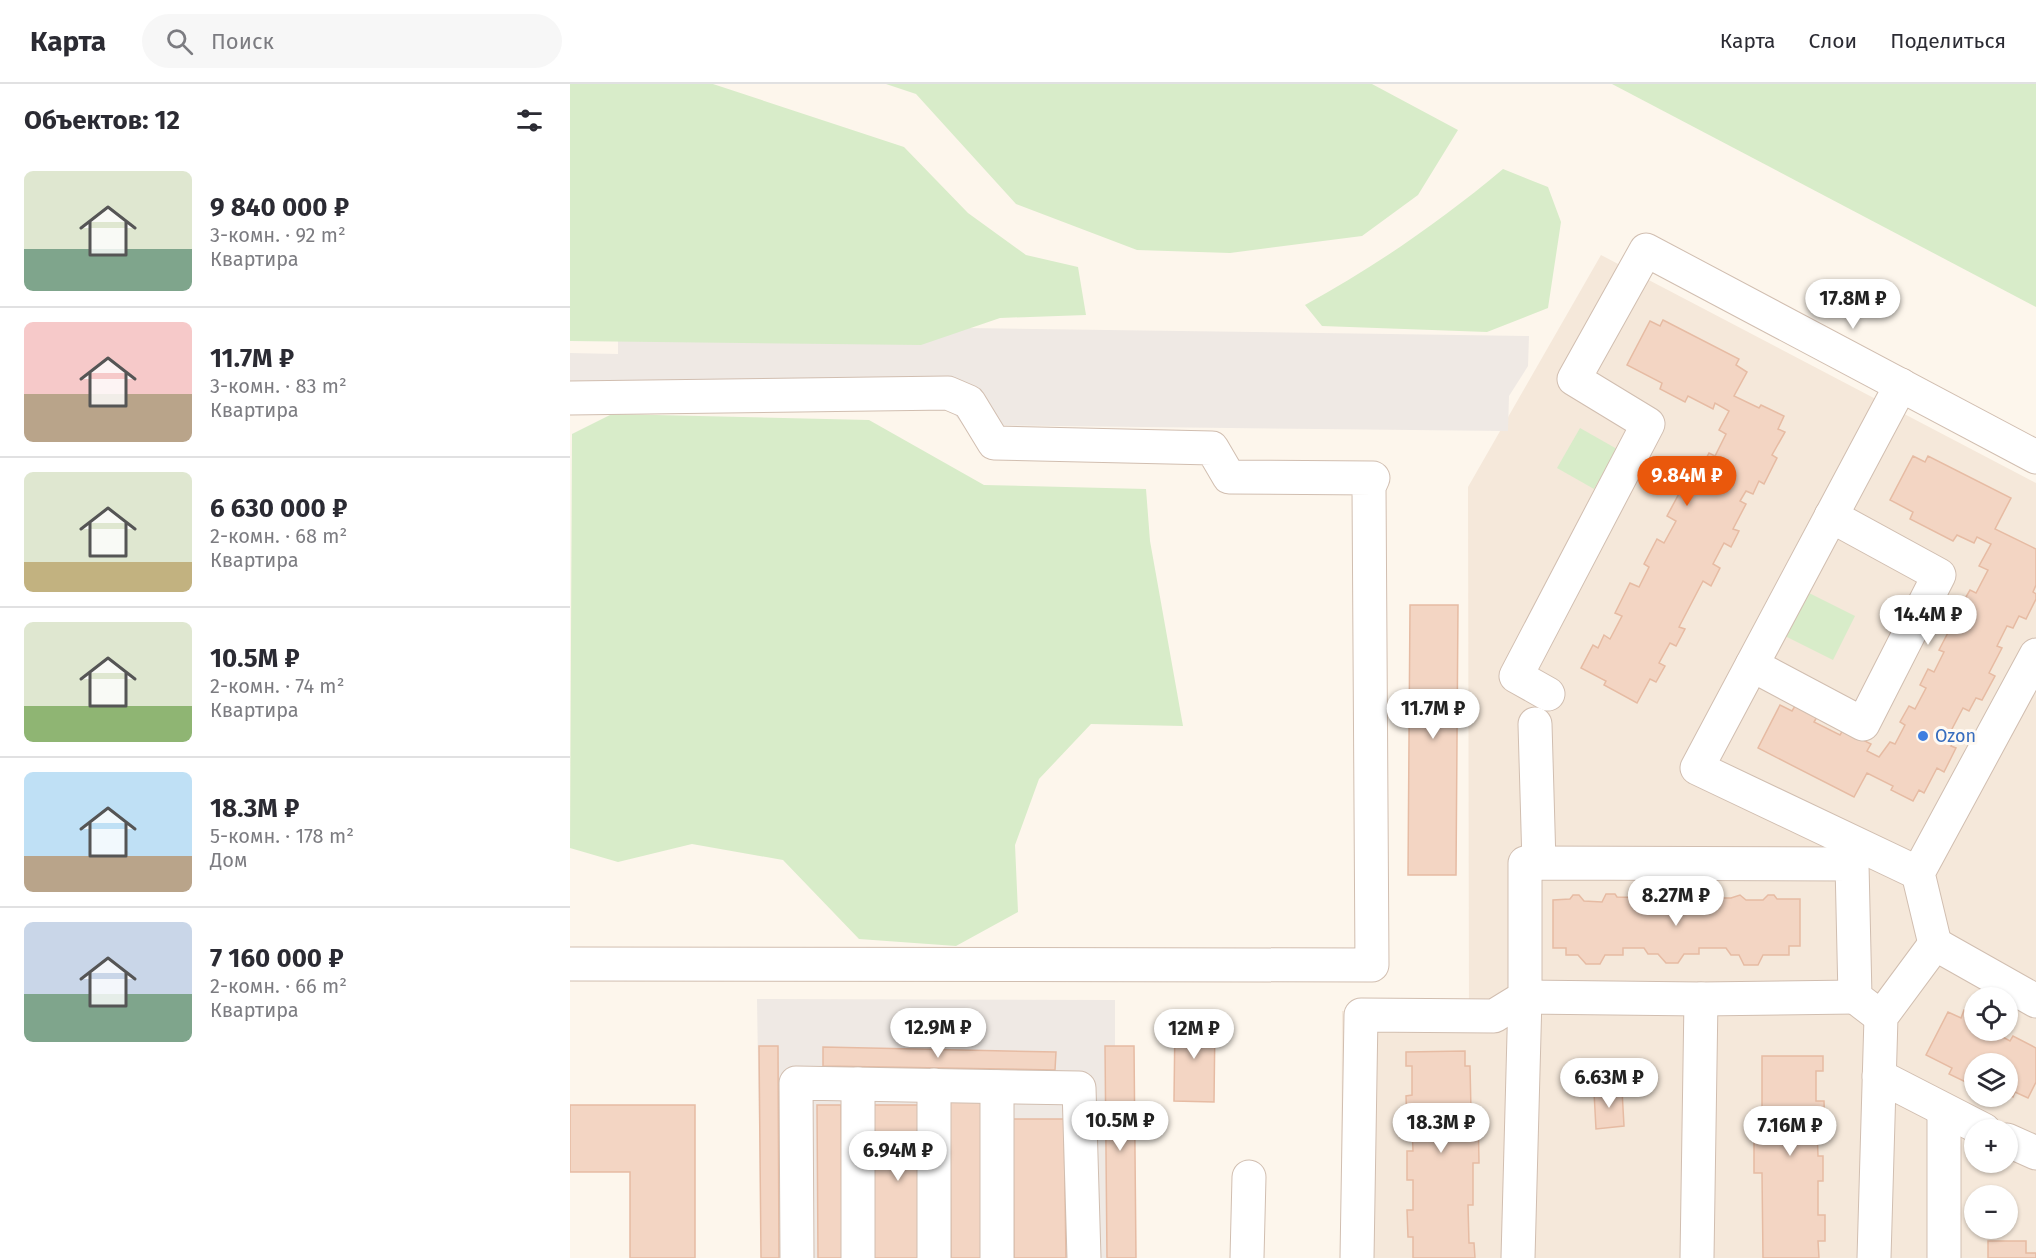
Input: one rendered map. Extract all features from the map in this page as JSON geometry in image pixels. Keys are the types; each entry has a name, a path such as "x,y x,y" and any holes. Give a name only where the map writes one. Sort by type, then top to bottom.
{"street":[{"path":"1548,694 1516,676 1648,424 1574,379 1646,250 2036,457"},
{"path":"1901,385 1697,768 1857,855 1918,873"},
{"path":"570,398 948,393 969,402 994,442 1212,448 1229,477 1373,478 1369,487 1372,965 570,964"},
{"path":"1752,665 1863,724 1940,575 1831,516"},
{"path":"2036,655 1918,873 1935,944 2036,1001"},
{"path":"1535,724 1539,863"},
{"path":"1518,1258 1526,997 1525,863 1857,855"},
{"path":"1855,997 1857,855"},
{"path":"1874,1258 1881,1017 1935,944"},
{"path":"1357,1258 1361,1015 1494,1016 1526,997 1701,999 1855,997 1881,1017"},
{"path":"1697,1258 1701,999"},
{"path":"1879,1076 1964,1120"},
{"path":"797,1258 796,1083 1079,1088 1084,1258"},
{"path":"858,1084 858,1258"},
{"path":"934,1085 934,1258"},
{"path":"997,1087 997,1258"},
{"path":"1944,1111 1944,1258"},
{"path":"2018,1145 2036,1153"},
{"path":"1247,1258 1249,1177"}],"shaded area":[{"path":"1601,255 2036,483 2036,1258 1341,1258 1342,1011 1469,1012 1468,487"},
{"path":"618,323 1529,336 1528,366 1509,396 1508,431 963,425 952,411 570,406 570,353 618,354"},
{"path":"757,999 1115,1000 1115,1046 1134,1046 1136,1258 761,1258"}],"green space":[{"path":"570,84 713,84 904,147 968,213 1026,255 1078,267 1086,315 1000,318 921,345 570,341"},
{"path":"886,84 1372,84 1458,130 1418,195 1362,236 1230,253 1137,250 1016,204 916,94"},
{"path":"1612,84 2036,84 2036,307"},
{"path":"1503,169 1548,187 1561,222 1548,308 1487,332 1322,326 1305,305 1357,275 1407,242"},
{"path":"612,414 869,420 984,485 1146,489 1150,541 1183,726 1091,724 1039,779 1015,845 1018,912 956,946 859,939 783,860 692,844 618,862 570,848 572,434"},
{"path":"1580,428 1617,449 1594,489 1557,468"},
{"path":"1805,591 1855,616 1833,660 1783,635"}],"building":[{"path":"1663,320 1739,359 1736,365 1747,372 1734,396 1759,408 1761,405 1784,416 1778,429 1785,432 1772,455 1777,458 1764,484 1759,481 1753,494 1746,491 1740,501 1746,504 1733,529 1739,531 1731,547 1724,543 1713,564 1720,568 1711,586 1703,581 1679,627 1685,629 1676,646 1670,643 1659,663 1665,666 1656,682 1650,679 1637,703 1604,685 1606,681 1581,668 1593,645 1598,648 1604,635 1610,639 1622,616 1615,613 1630,583 1639,587 1649,567 1644,564 1657,539 1664,543 1676,521 1667,516 1689,475 1702,482 1708,472 1701,468 1709,453 1715,456 1726,434 1719,430 1729,411 1715,403 1713,409 1688,396 1685,402 1660,389 1662,383 1627,365 1650,321 1660,326"},
{"path":"1913,456 1925,462 1928,456 2011,498 1995,529 2036,549 2036,585 2033,592 2036,594 2036,599 2026,619 2019,616 2013,628 2007,626 1997,646 2002,648 1989,673 1995,676 1982,700 1976,698 1969,711 1963,708 1952,729 1958,733 1951,746 1956,748 1944,772 1937,768 1924,793 1919,790 1913,801 1891,790 1893,786 1867,773 1854,797 1758,748 1780,705 1792,711 1795,706 1817,717 1814,722 1840,735 1843,730 1871,744 1867,751 1879,757 1890,742 1895,744 1905,725 1900,722 1909,706 1915,709 1926,688 1920,685 1928,669 1934,672 1944,652 1939,650 1953,623 1959,626 1970,606 1963,602 1970,590 1976,593 1988,570 1979,566 1991,544 1977,537 1974,543 1957,535 1953,541 1910,519 1913,512 1890,500"},
{"path":"1410,605 1458,605 1456,875 1408,875"},
{"path":"1606,894 1615,894 1617,897 1650,898 1653,894 1659,894 1665,899 1684,899 1688,894 1698,898 1731,898 1740,895 1746,900 1763,900 1768,895 1774,895 1777,899 1800,899 1800,946 1789,946 1789,955 1763,955 1758,965 1744,965 1739,955 1731,955 1726,948 1699,948 1699,954 1684,954 1678,963 1666,963 1658,954 1648,954 1644,948 1623,948 1623,955 1605,955 1600,964 1586,964 1578,955 1566,955 1566,948 1553,948 1553,900 1570,899 1573,895 1579,895 1584,901 1602,902"},
{"path":"1964,1010 1964,1041 2018,1041 2018,1039 2036,1048 2036,1082 2028,1098 2018,1093 2018,1053 1964,1053 1964,1081 1949,1074 1952,1068 1926,1055 1948,1012 1961,1018"},
{"path":"1175,1019 1215,1020 1214,1102 1174,1101"},
{"path":"759,1046 778,1046 779,1258 761,1258"},
{"path":"1105,1046 1134,1046 1136,1258 1107,1258"},
{"path":"823,1047 1056,1052 1055,1070 823,1066"},
{"path":"1465,1051 1465,1066 1470,1066 1471,1111 1478,1110 1479,1163 1473,1163 1473,1205 1468,1205 1469,1243 1474,1243 1475,1258 1413,1258 1413,1237 1408,1237 1407,1210 1413,1210 1413,1180 1407,1180 1407,1151 1413,1151 1412,1126 1407,1126 1406,1096 1412,1095 1412,1066 1406,1066 1406,1052"},
{"path":"1762,1056 1823,1056 1823,1071 1816,1071 1816,1101 1824,1101 1825,1129 1817,1129 1818,1156 1823,1156 1823,1181 1818,1181 1818,1215 1825,1215 1825,1241 1818,1241 1819,1258 1763,1258 1762,1173 1754,1173 1754,1114 1762,1113"},
{"path":"1622,1090 1624,1126 1596,1129 1594,1092"},
{"path":"950,1102 982,1102 984,1258 951,1258"},
{"path":"570,1105 695,1105 695,1258 630,1258 630,1172 570,1172"},
{"path":"817,1105 841,1105 842,1258 818,1258"},
{"path":"872,1105 923,1105 923,1258 872,1258"},
{"path":"1013,1119 1064,1119 1066,1258 1014,1258"},
{"path":"1988,1241 2026,1241 2026,1253 2036,1253 2036,1258 1988,1258"}],"place":[{"name":"Ozon","path":"1923,736"}]}
